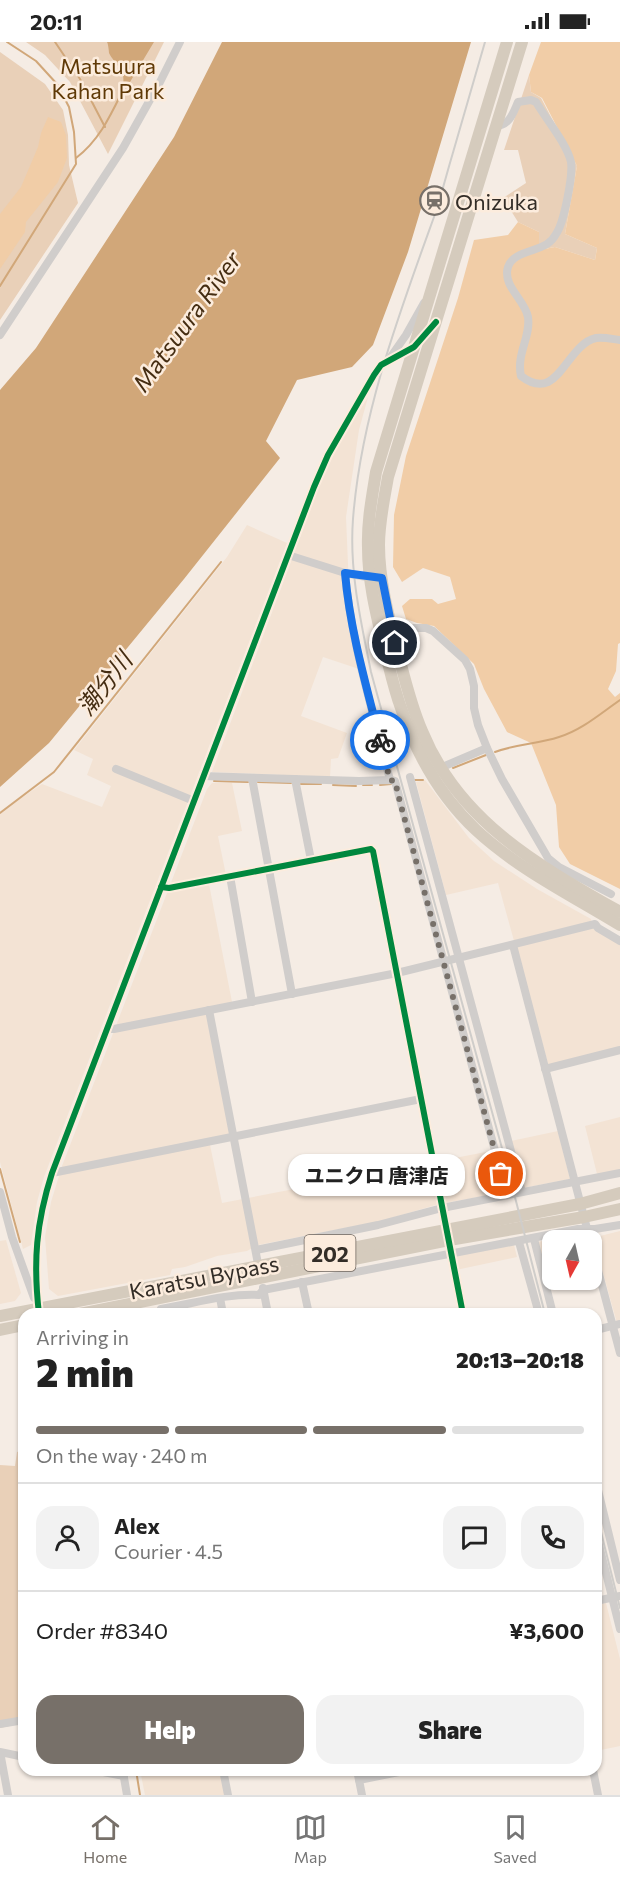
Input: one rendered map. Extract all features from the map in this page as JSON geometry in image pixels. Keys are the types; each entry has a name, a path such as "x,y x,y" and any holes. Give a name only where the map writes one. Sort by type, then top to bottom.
{"highway":[{"path":"507,42 376,472 369,515 368,548 411,702 423,734 440,768 459,795 480,818 510,843 544,862 620,925"},
{"path":"522,42 388,477 381,514 375,578 379,626 400,707 411,736 432,775 457,810 476,830 506,855 603,909 620,912"},
{"name":"Karatsu Bypass","path":"110,1308 261,1278 620,1193"},
{"name":"Karatsu Bypass","path":"448,1235 584,1217 620,1209"},
{"name":"Karatsu Bypass","path":"64,1308 261,1278"},
{"name":"Karatsu Bypass","path":"0,1316 18,1314"},
{"path":"0,1329 18,1326"}],"street":[{"path":"1,333 123,148 180,42"},
{"path":"496,126 502,126 509,121 518,102 531,100 536,102 571,161 568,190 558,233 544,246 514,258 508,266 507,275 513,290 528,315 527,334 520,356 521,376 528,381 546,383 562,371 580,346 598,338 620,340"},
{"path":"388,361 406,335 432,287"},
{"path":"38,1308 35,1275 37,1234 52,1173 314,487 328,455 381,365 414,347 436,322"},
{"path":"288,555 345,573 375,578"},
{"path":"345,573 348,607 354,636 390,780"},
{"path":"390,623 433,631 465,660 474,686 474,708 487,748 544,862"},
{"path":"440,768 487,748"},
{"path":"116,769 194,801"},
{"path":"203,776 395,781 507,1195"},
{"path":"410,777 522,1192"},
{"path":"252,778 292,994"},
{"path":"295,779 311,860"},
{"path":"161,887 169,888 371,849 373,851 463,1308"},
{"path":"230,876 252,1002"},
{"path":"107,1029 397,973 513,945 603,909 620,898"},
{"path":"603,909 598,928 619,938"},
{"path":"513,945 587,1230"},
{"path":"209,1010 267,1308"},
{"path":"545,1069 620,1050"},
{"path":"52,1173 421,1099"},
{"path":"256,1250 378,1225 442,1208 620,1173"},
{"path":"1,1197 37,1308"},
{"path":"574,1230 620,1225"},
{"path":"261,1278 303,1282 542,1237"},
{"path":"534,1239 551,1308"},
{"path":"519,1242 537,1308"},
{"path":"166,1308 248,1294 259,1295 261,1278"},
{"path":"602,1279 617,1325 620,1353"},
{"path":"303,1282 308,1308"},
{"path":"220,1298 222,1308"},
{"path":"602,1329 617,1325"},
{"path":"602,1506 620,1580"},
{"path":"602,1552 616,1597 620,1629"},
{"path":"0,1725 18,1721"},
{"path":"8,1795 0,1752 18,1756"},
{"path":"124,1776 128,1795"},
{"path":"224,1776 228,1795"},
{"path":"358,1776 362,1795"},
{"path":"359,1780 379,1776"},
{"path":"594,1776 598,1795"}],"shaded area":[{"path":"541,42 620,42 620,643 618,644 616,671 608,689 615,697 620,693 620,889 570,864 559,847 556,805 531,743 507,732 484,689 474,664 434,626 406,619 402,606 410,599 432,599 438,604 456,599 450,577 423,568 402,582 393,567 394,515 406,456 458,298 474,240 508,235 518,222 539,232 539,250 555,247 595,260 597,248 565,234 577,166 542,98 531,92 529,75"},
{"path":"48,117 61,122 66,135 67,158 58,182 26,222 25,232 0,269 0,214 21,187"},
{"path":"368,397 359,430 346,517 349,588 365,671 323,657 301,716 347,733 338,758 331,759 330,777 212,772 319,487 336,449"},
{"path":"247,525 287,543 44,1177 37,1202 31,1245 23,1249 0,1162 0,814 42,784 102,807 111,786 87,775 93,759 74,750 227,557"},
{"path":"425,780 469,838 494,861 537,889 591,919 592,928 620,945 620,1053 550,1071 498,883 446,895 416,782"},
{"path":"212,783 232,783 242,831 218,836 226,875 208,879 232,1002 206,1008 230,1135 209,1140 222,1203 491,1151 501,1193 439,1204 381,1221 258,1245 247,1251 217,1256 172,1269 170,1275 58,1296 49,1289 45,1237 51,1202 62,1166 207,789"},
{"path":"620,1117 620,1170 597,1174 585,1126"},
{"path":"558,1131 570,1179 523,1188 511,1141"},
{"path":"620,1231 620,1322 617,1323 602,1269 602,1236"},
{"path":"6,1240 21,1293 15,1301 0,1304 0,1241"},
{"path":"542,1241 542,1259 541,1259 537,1242"},
{"path":"514,1245 517,1257 456,1270 454,1256"},
{"path":"606,1603 620,1659 620,1746 602,1750 602,1604"},
{"path":"141,1776 222,1776 226,1795 145,1795"}],"green space":[{"name":"Matsuura Kahan Park","path":"26,42 164,42 108,154 70,82 45,55"},
{"path":"0,52 45,84 63,110 68,135 69,165 78,203 0,320"},
{"path":"529,75 531,92 541,98 577,166 565,234 597,248 595,260 555,247 538,250 539,232 518,222 503,198 526,183 518,150 504,150"},
{"path":"17,1452 18,1724 0,1728 0,1465 15,1466"}],"water":[{"path":"107,42 154,42 127,87 123,85 123,75 109,53"},
{"name":"Matsuura River","path":"222,42 471,42 408,252 373,345 352,367 297,380 266,441 280,458 49,743 0,787 0,390 36,348 174,137"}],"waterway":[{"path":"0,286 76,164 74,132 69,107 57,84 36,61 7,42"},
{"path":"55,42 80,79 105,127"},
{"path":"76,158 99,134 126,84"},
{"name":"潮分川","path":"0,813 54,772 221,562"},
{"path":"495,752 567,734 591,721 620,700"},
{"path":"453,768 486,755"},
{"path":"415,780 423,780"},
{"path":"214,781 248,782"},
{"path":"258,782 291,783"},
{"path":"301,784 321,784"},
{"path":"380,785 391,784"},
{"path":"333,785 356,786"},
{"path":"363,785 372,785"},
{"name":"潮分川","path":"0,1169 20,1242"},
{"name":"潮分川","path":"137,1776 140,1795"}],"railway":[{"path":"485,42 439,202 383,365 357,480 352,538 357,596 371,672 508,1170 543,1308"},
{"path":"602,1536 620,1608"}],"cycle path":[{"path":"39,1308 37,1243 42,1209 52,1173 314,487 328,455 381,365 414,347 436,322"},
{"path":"161,887 169,888 371,849 373,851 462,1308"}],"way so far":[{"path":"380,740 390,780 395,781 501,1174"}],"place":[{"name":"Onizuka","path":"434,201"},
{"name":"ユニクロ 唐津店","path":"501,1174"}],"route":[{"path":"380,740 354,636 348,607 345,573 382,578 395,643"}]}
